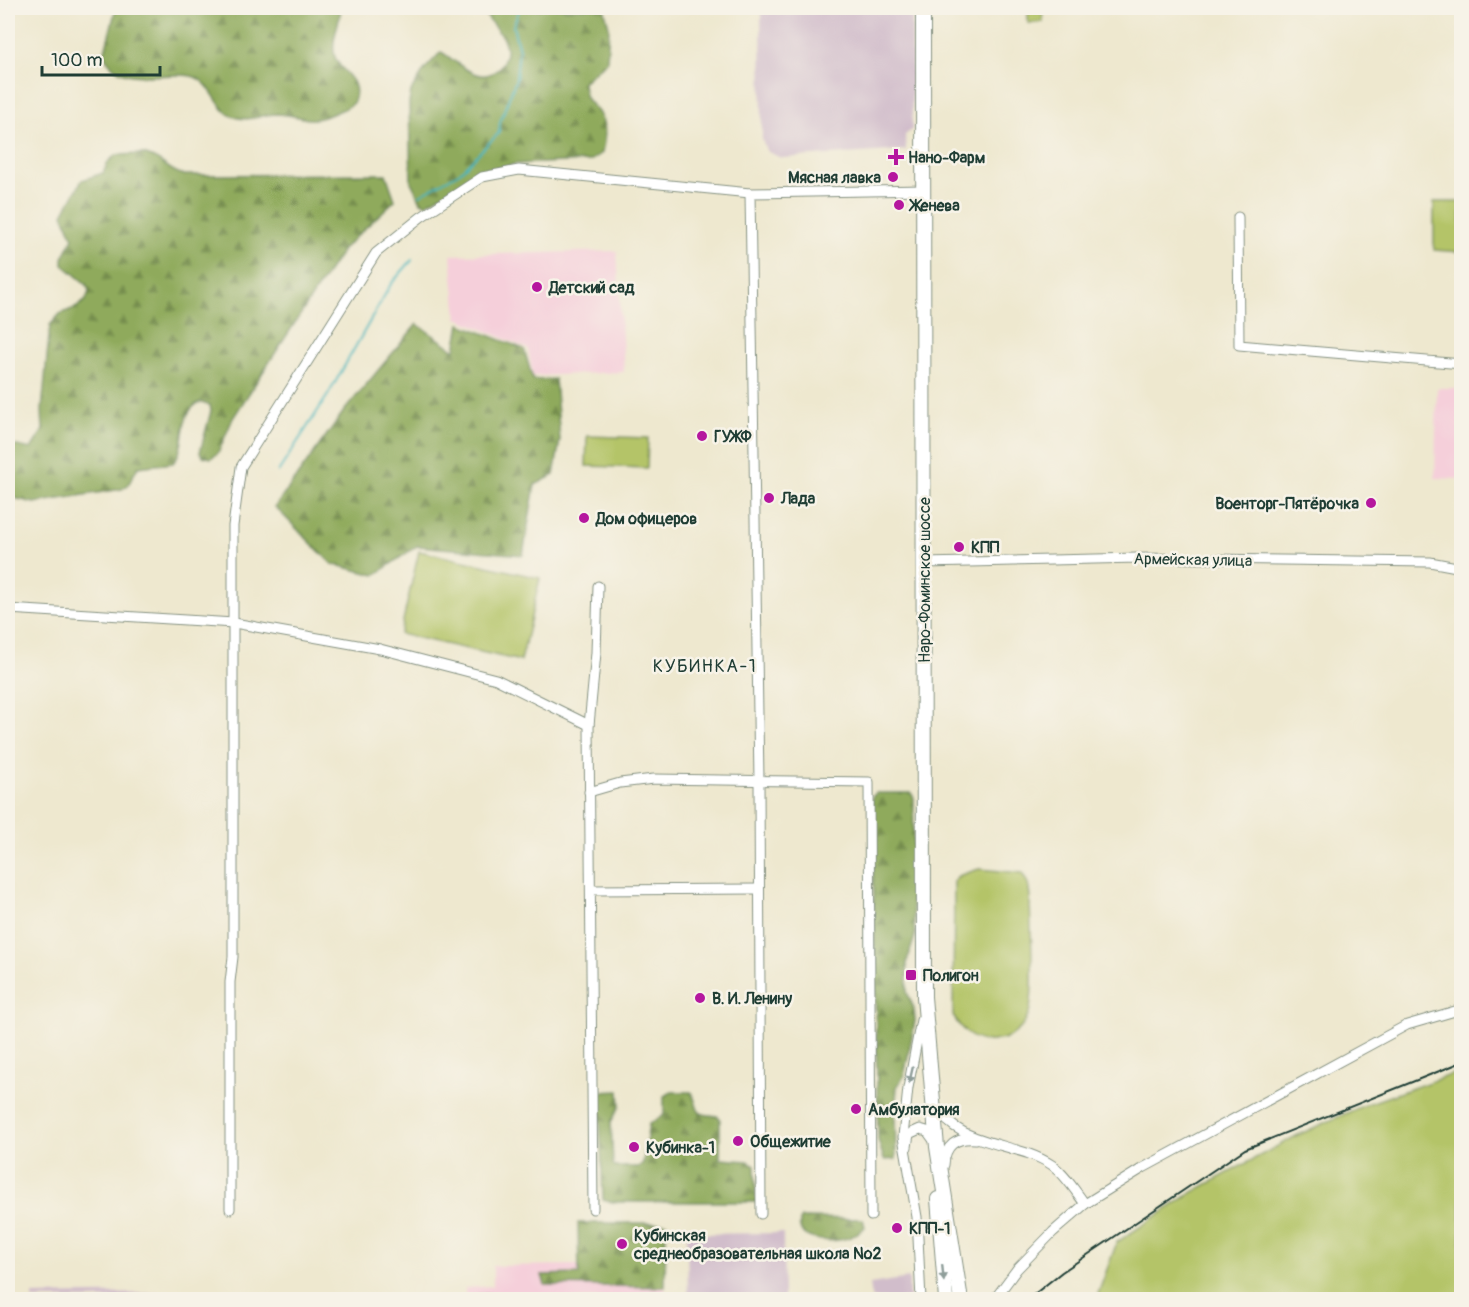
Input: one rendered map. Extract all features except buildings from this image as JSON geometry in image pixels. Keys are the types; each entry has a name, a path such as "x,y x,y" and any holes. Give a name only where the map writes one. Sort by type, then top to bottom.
{"main road":[{"name":"Наро-Фоминское шоссе","path":"923,8 925,190 924,997 937,1150 960,1296"},
{"name":"Наро-Фоминское шоссе","path":"937,1150 939,1228 946,1299"}],"street":[{"path":"230,1209 233,526 241,467 376,253 421,218 482,177 519,170 750,193 925,190"},
{"path":"750,193 759,781 761,1214"},
{"path":"1238,217 1239,345 1461,364"},
{"name":"Армейская улица","path":"924,563 1138,558 1430,562 1461,568"},
{"path":"593,1209 589,725 596,653 597,586"},
{"path":"8,609 234,623 380,649 496,679 589,725"},
{"path":"589,792 620,783 654,779 869,782 872,1216"},
{"path":"592,890 759,890"},
{"path":"921,1299 917,1217 903,1137 904,1116 919,1040 924,997"},
{"path":"994,1299 1017,1269 1085,1204 1143,1168 1407,1025 1461,1009"},
{"path":"931,1096 946,1120 981,1139 1024,1152 1053,1165 1085,1204"},
{"path":"906,1155 907,1140 914,1131 927,1131 937,1150"},
{"path":"944,1186 944,1158 948,1147 961,1139 981,1139"}],"shaded area":[{"path":"761,8 912,8 912,130 905,135 906,150 782,158 768,152 762,140"},
{"name":"Детский сад","path":"617,251 624,372 533,376 528,349 457,318 451,255"},
{"path":"1437,388 1461,388 1461,479 1435,478"},
{"name":"Кубинская среднеобразовательная школа №2","path":"578,1223 666,1223 665,1299 465,1299 465,1288 493,1286 493,1266 579,1265"},
{"path":"783,1233 784,1299 688,1299 687,1234"},
{"path":"909,1278 909,1299 872,1299 870,1284"},
{"path":"217,1292 222,1299 32,1299 32,1295"}],"green space":[{"path":"116,8 341,8 334,39 334,51 338,62 353,81 356,93 354,101 345,109 312,119 277,114 244,119 232,116 221,107 204,83 191,76 131,75 120,72 111,65 104,55"},
{"path":"483,8 604,8 609,27 607,61 583,82 585,96 604,123 605,136 602,153 590,161 515,164 479,174 426,204 421,202 411,182 409,103 411,91 425,69 441,52 476,74 491,74 500,67 506,54 505,42"},
{"path":"1028,8 1042,8 1043,22 1028,23"},
{"path":"143,154 184,175 386,174 395,200 343,249 233,418 218,453 211,458 203,456 200,452 211,411 210,405 200,402 188,414 181,448 173,463 138,467 128,485 122,489 34,503 10,497 8,494 8,444 31,449 43,430 42,410 50,325 60,314 77,307 86,300 89,291 86,284 63,265 63,258 73,238 63,214 82,180 103,173 108,162 116,155"},
{"path":"1434,202 1461,202 1461,252 1434,250"},
{"path":"417,324 455,350 460,324 524,349 533,380 555,379 560,440 554,475 535,485 523,555 417,546 375,575 332,564 275,507 344,411"},
{"path":"587,436 648,438 647,468 586,466"},
{"path":"419,551 540,578 521,661 400,634"},
{"path":"876,793 911,793 914,798 912,901 915,936 907,961 907,992 914,1009 915,1021 904,1076 897,1087 896,1159 884,1160 878,1140 872,797"},
{"path":"979,869 1022,873 1028,883 1030,897 1032,992 1028,1016 1014,1033 993,1041 980,1040 970,1035 953,1016 954,881 958,876"},
{"path":"1461,1071 1461,1299 1101,1299 1098,1294 1117,1242 1193,1192 1298,1135 1367,1104"},
{"path":"619,1091 620,1106 611,1122 615,1167 638,1167 643,1163 649,1124 664,1115 664,1096 672,1092 691,1092 700,1113 718,1116 720,1120 720,1159 748,1161 755,1165 756,1202 610,1202 603,1200 599,1092"},
{"path":"801,1218 863,1219 865,1227 847,1238 830,1241 813,1239 802,1232"},
{"path":"578,1223 666,1223 665,1287 545,1285 542,1275 579,1274"},
{"path":"519,1294 519,1299 478,1299 478,1295"}],"waterway":[{"path":"420,195 460,172 499,133 500,122 516,79 519,50 513,26 520,8"},
{"path":"278,472 328,395 391,284 412,260"}],"railway":[{"path":"1027,1300 1062,1272 1245,1149 1462,1062"}],"place":[{"name":"Нано-Фарм","path":"896,157"},
{"name":"Мясная лавка","path":"893,177"},
{"name":"Женева","path":"899,205"},
{"name":"Детский сад","path":"537,287"},
{"name":"ГУЖФ","path":"702,436"},
{"name":"Лада","path":"769,498"},
{"name":"Военторг-Пятёрочка","path":"1371,503"},
{"name":"Дом офицеров","path":"584,518"},
{"name":"КПП","path":"959,547"},
{"name":"Полигон","path":"911,975"},
{"name":"В. И. Ленину","path":"700,998"},
{"name":"Амбулатория","path":"856,1109"},
{"name":"Общежитие","path":"738,1141"},
{"name":"Кубинка-1","path":"634,1147"},
{"name":"КПП-1","path":"897,1228"},
{"name":"Кубинская среднеобразовательная школа №2","path":"622,1244"}],"district":[{"name":"КУБИНКА-1","path":"705,666"}]}
